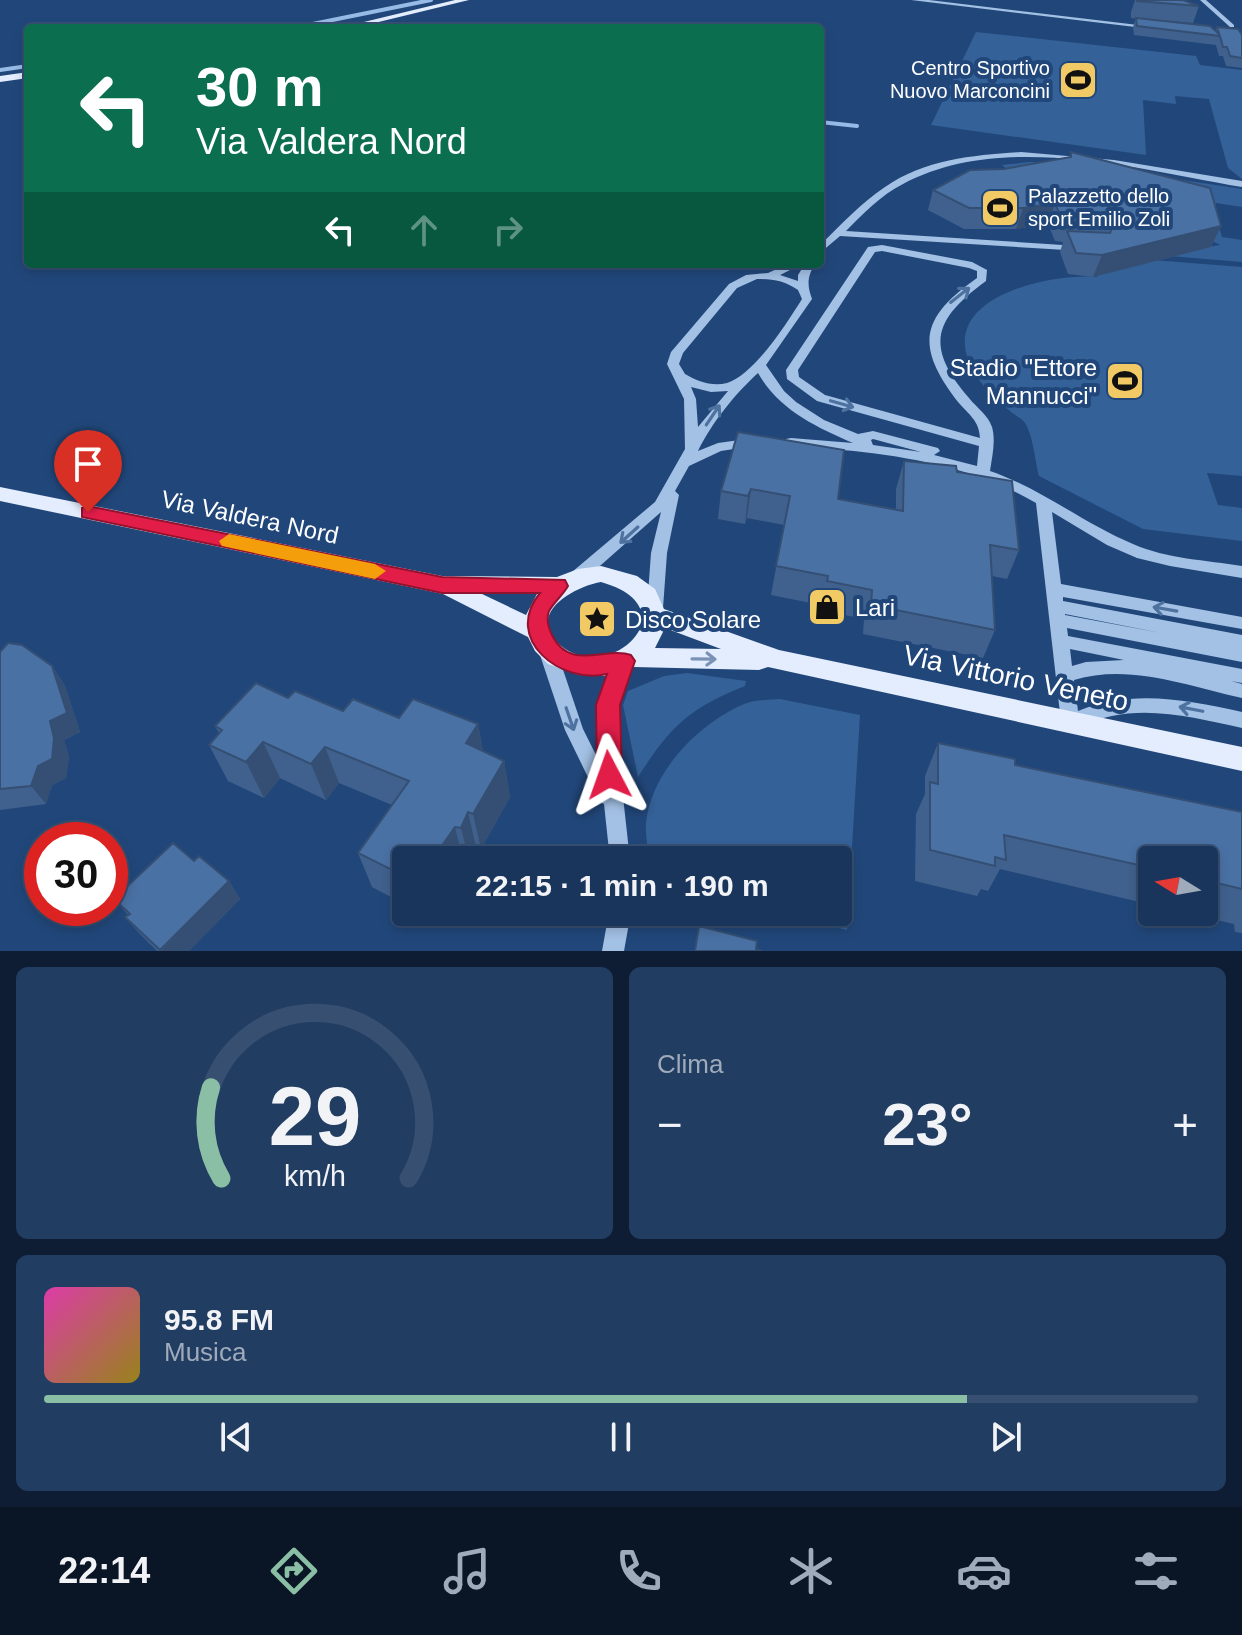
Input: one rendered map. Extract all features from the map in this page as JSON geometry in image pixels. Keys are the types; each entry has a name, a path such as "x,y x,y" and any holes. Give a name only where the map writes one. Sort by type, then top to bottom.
{"main road":[{"path":"360,24 465,0"},
{"path":"0,79 24,76"},
{"name":"Via Valdera Nord","path":"0,494 442,585 568,581 601,574 622,578 648,596 655,614"},
{"path":"542,638 538,610 568,581"},
{"name":"Via Valdera Nord","path":"442,585 542,638 558,657 578,665 601,666 627,659"},
{"path":"627,659 652,636 655,614"},
{"name":"Via Vittorio Veneto","path":"655,614 777,660 1242,759"},
{"name":"Via Vittorio Veneto","path":"627,659 777,660"}],"street":[{"path":"914,0 1165,28"},
{"path":"1203,0 1235,31"},
{"path":"1224,33 1235,31 1242,24"},
{"path":"824,247 905,178 987,157 1073,158 1242,184"},
{"path":"840,233 1084,249"},
{"path":"970,241 972,265"},
{"path":"983,473 986,444 984,422 938,363 933,340 936,323 944,308 982,279 982,270 972,265 882,248 872,249 792,375 803,389 821,398 986,444"},
{"path":"690,456 690,399 673,364 677,352 733,286 742,279 784,268"},
{"path":"655,614 659,553 674,487 716,409 760,365 804,305 807,299 803,275 807,268"},
{"path":"758,276 784,279 803,288"},
{"path":"760,365 772,387 785,400 826,427 883,449 983,473 1043,500 1140,553 1242,572"},
{"path":"680,377 712,387 739,385"},
{"path":"856,439 881,436 968,461 983,473"},
{"path":"690,456 728,444 772,442 883,449"},
{"path":"568,581 636,529 674,487"},
{"path":"1043,500 1070,722 1087,714 1140,702 1242,720"},
{"path":"1056,605 1242,623"},
{"path":"1056,605 1242,642"},
{"path":"1056,605 1242,655"},
{"path":"542,638 574,730 612,804"},
{"path":"1061,641 1242,676"},
{"path":"618,846 612,804 607,714 627,659"},
{"path":"1065,675 1085,667 1119,667 1242,691"},
{"path":"613,951 617,926"}],"shaded area":[{"name":"Centro Sportivo Nuovo Marconcini","path":"976,32 1196,56 1200,65 1242,70 1242,179 1228,168 1209,99 1175,96 1176,104 1143,100 1146,155 931,125"},
{"path":"1070,163 1242,189 1242,207 1216,203 1216,209 1008,170 1002,165"},
{"path":"1182,225 1220,230 1222,237 1242,240 1242,262 1157,255 1220,245"},
{"name":"Stadio \"Ettore Mannucci\"","path":"1088,255 1242,267 1242,476 1207,473 1218,505 1242,508 1242,541 1143,529 1039,476 1025,423 989,392 973,370 965,345 969,325 982,308 1002,295 1026,286 1052,280 1097,277"},
{"path":"687,673 746,681 745,686 709,702 682,721 660,745 638,777 623,705 628,691 664,676"},
{"path":"780,699 860,715 852,847 648,846 646,828 650,804 667,768 710,723 727,712 761,700"}],"building":[{"path":"1183,0 1199,6 1137,1"},
{"path":"1136,18 1210,26 1219,34 1217,27 1238,29 1242,35 1242,58 1230,56 1220,36 1137,26"},
{"path":"1071,152 1210,188 1221,226 1102,255 1076,253 1067,231 1110,233 1113,225 1062,220 1055,203 1023,208 969,208 933,190 970,170 1004,169 1071,157"},
{"path":"738,432 844,450 838,499 903,511 904,461 956,466 957,472 1012,481 1019,550 990,545 995,630 871,605 872,590 827,581 828,576 776,566 790,496 751,489 748,496 721,491"},
{"path":"8,643 22,645 52,666 67,713 50,721 54,738 52,759 38,766 31,786 0,789 0,652"},
{"path":"256,683 288,698 295,691 343,711 353,699 399,718 413,699 478,724 466,743 504,761 473,814 468,812 461,828 455,827 442,846 392,846 392,870 358,853 409,781 325,747 311,764 263,742 246,762 209,745 222,730 215,726"},
{"path":"938,743 1015,759 1015,765 1242,812 1242,889 1218,883 1218,846 1138,846 1138,865 1004,835 1006,860 995,857 995,866 930,850 930,782 938,784"},
{"path":"173,843 194,861 199,856 229,881 160,950 128,920 128,886"},
{"path":"699,926 757,941 756,949 762,951 695,951"}],"waterway":[{"path":"313,24 431,0"},
{"path":"0,70 24,67"},
{"path":"824,122 857,126"}],"slow traffic":[{"path":"229,541 375,571"}],"place":[{"name":"Centro Sportivo Nuovo Marconcini","path":"1078,80"},
{"name":"Palazzetto dello sport Emilio Zoli","path":"1000,208"},
{"name":"Stadio \"Ettore Mannucci\"","path":"1125,381"},
{"name":"Lari","path":"827,607"},
{"name":"Disco Solare","path":"597,619"}],"route":[{"path":"88,512 442,585 507,588 558,586 546,596 538,610 538,631 545,645 558,657 578,665 601,666 623,661 608,705 609,775"}]}
